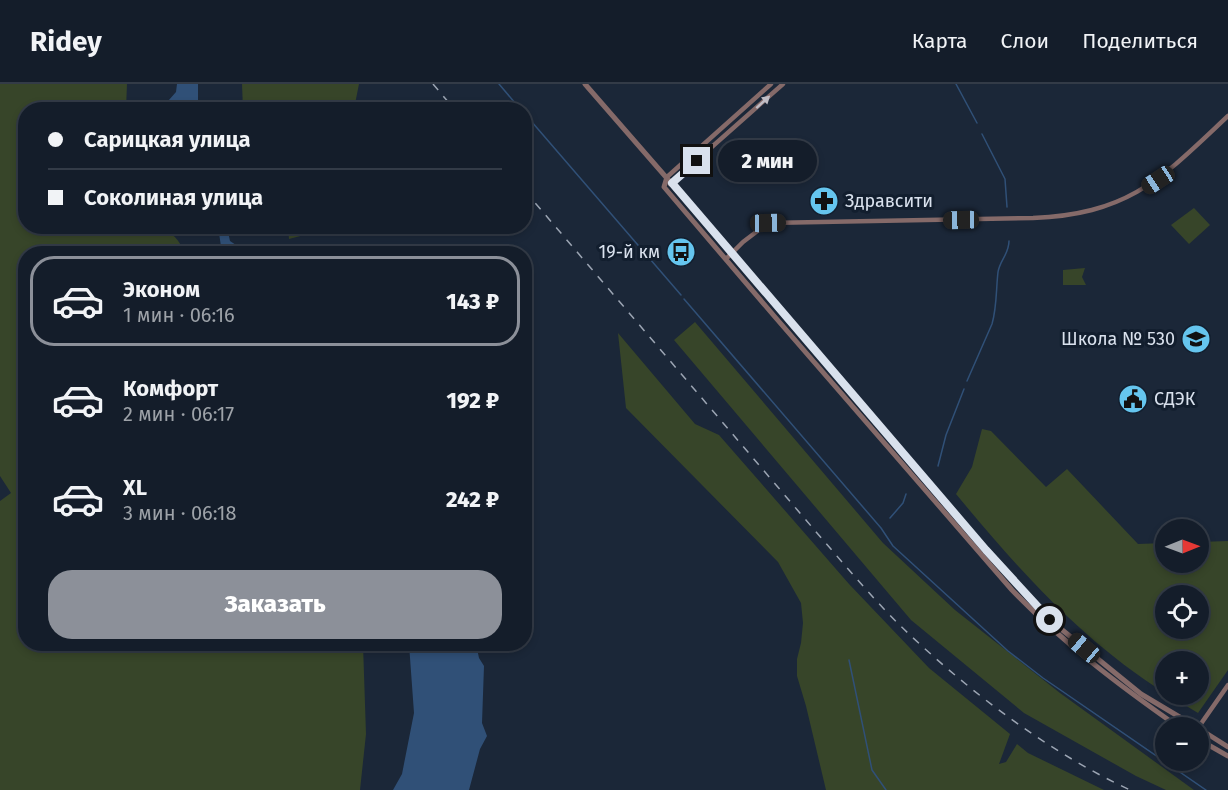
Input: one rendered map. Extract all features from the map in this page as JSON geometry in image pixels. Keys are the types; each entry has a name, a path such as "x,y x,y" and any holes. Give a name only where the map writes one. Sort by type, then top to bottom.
{"street":[{"path":"585,84 986,550 1050,620 1126,683 1180,717"},
{"path":"664,187 667,177 771,84"},
{"path":"664,187 672,183 783,84"},
{"path":"726,259 768,223 1038,218 1068,216 1094,210 1123,200 1158,180 1228,116"},
{"path":"735,117 740,122"},
{"path":"664,187 980,555 1045,624 1114,681 1165,717"},
{"path":"1206,717 1228,685"},
{"path":"1209,735 1228,747"},
{"path":"1209,745 1228,756"}],"green space":[{"path":"0,84 127,84 126,102 18,102 18,234 171,234 181,246 18,246 18,651 363,651 366,734 360,790 0,790 0,501 11,493 0,476"},
{"path":"242,84 359,84 355,102 243,102"},
{"path":"1194,208 1210,225 1189,244 1171,225"},
{"path":"289,234 308,234 289,239"},
{"path":"1085,268 1082,277 1086,285 1063,285 1063,270"},
{"path":"695,322 883,543 955,610 1060,693 1155,762 1155,771 1168,771 1194,790 1166,790 1136,776 1024,713 911,620 674,340"},
{"path":"618,333 695,424 719,435 849,584 929,668 1010,734 999,764 1006,762 1017,744 1028,753 1104,790 826,790 797,676 797,659 803,623 801,603 778,562 626,408"},
{"path":"982,429 991,431 1046,487 1067,469 1138,544 1155,543 1155,573 1209,573 1209,542 1228,541 1228,670 1209,697 1209,651 1155,651 1155,686 1106,651 1053,602 1027,576 956,494 972,467"},
{"path":"1185,705 1204,705 1198,713"}],"water":[{"path":"177,84 198,84 198,102 167,102 176,92"},
{"path":"219,234 228,234 230,241 238,246 221,246"},
{"path":"410,651 478,651 484,666 482,723 487,736 480,749 469,790 393,790 402,774 414,713"}],"waterway":[{"path":"499,84 514,102"},
{"path":"956,84 977,123"},
{"path":"532,122 681,295"},
{"path":"982,134 1005,179 1007,207"},
{"path":"967,381 992,324 998,272 1008,250 1009,241"},
{"path":"684,299 881,528 893,546 1008,651 1043,678 1206,790"},
{"path":"938,466 946,435 964,389"},
{"path":"890,518 903,503 906,494"},
{"path":"849,660 872,770 886,790"}],"railway":[{"path":"433,84 448,102"},
{"path":"532,199 823,540 898,624 960,680 1014,721 1071,758 1130,790"}],"place":[{"name":"Здравсити","path":"824,201"},
{"name":"19-й км","path":"681,252"},
{"name":"Школа № 530","path":"1196,339"},
{"name":"СДЭК","path":"1133,399"}],"route":[{"path":"697,161 672,183 986,550 1050,620"}]}
